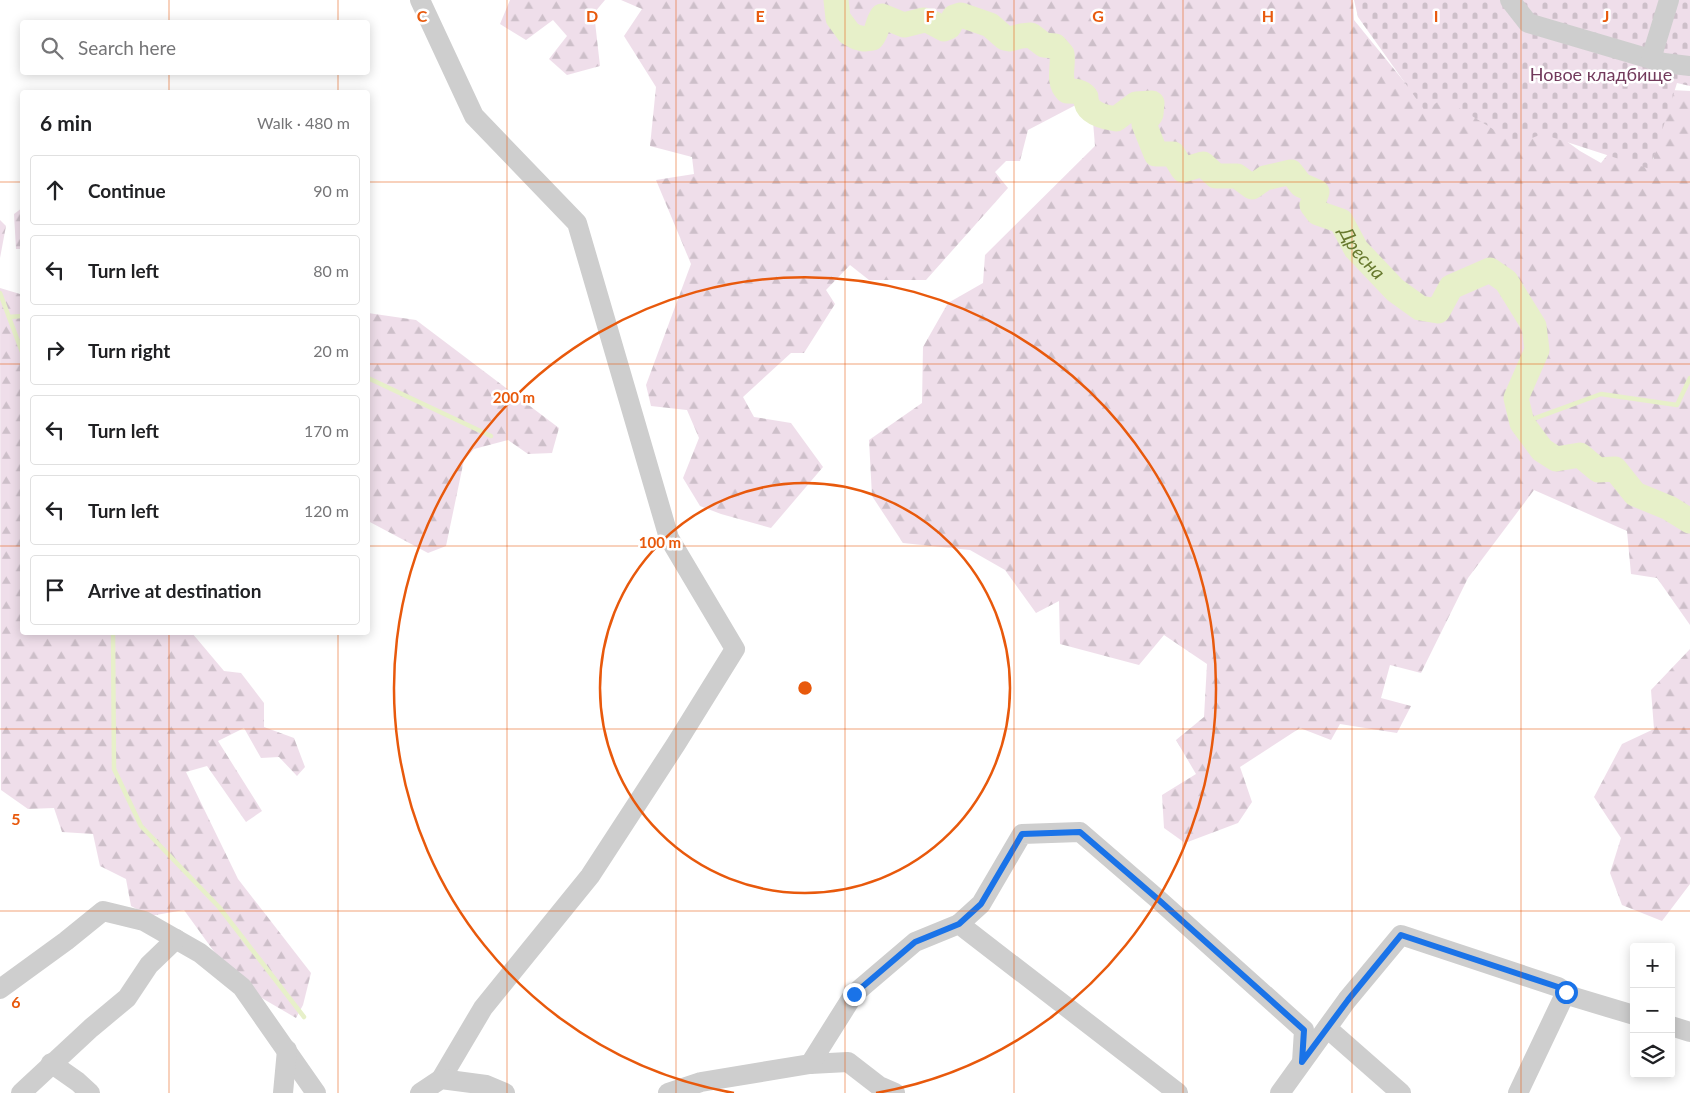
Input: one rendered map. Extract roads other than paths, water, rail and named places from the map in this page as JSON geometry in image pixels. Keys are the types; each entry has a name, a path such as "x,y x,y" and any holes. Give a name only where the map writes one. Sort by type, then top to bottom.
{"lane":[{"path":"420,0 474,116 577,223 669,538 735,649 590,876 483,1008 441,1079 420,1093"},
{"path":"1510,0 1528,23 1664,63 1690,66"},
{"path":"1651,59 1669,0"},
{"path":"810,1064 854,994 915,942 959,924 981,904 1022,834 1080,832 1304,1030 1302,1062"},
{"path":"0,989 66,941 103,911 144,921 200,952 242,987 316,1093"},
{"path":"959,924 1178,1093"},
{"path":"1280,1093 1348,1000 1401,935 1558,987 1574,997 1630,1014"},
{"path":"21,1093 51,1063 127,998 149,965 176,939"},
{"path":"1518,1093 1566,992"},
{"path":"1675,1027 1690,1032"},
{"path":"1327,1028 1401,1093"},
{"path":"283,1093 287,1050"},
{"path":"668,1093 701,1082 810,1064 848,1062 879,1086 895,1093"},
{"path":"51,1063 90,1093"},
{"path":"441,1079 486,1085 505,1093"}],"waterway":[{"name":"Дресна","path":"836,0 838,18 849,33 864,39 872,38 882,16 904,25 924,20 929,21 944,29 949,27 954,17 960,15 990,25 1005,38 1010,39 1031,35 1044,45 1055,46 1062,54 1062,83 1064,87 1067,91 1078,92 1084,95 1088,107 1096,113 1116,119 1136,104 1152,103 1151,114 1144,124 1156,154 1173,154 1183,170 1203,164 1216,176 1237,176 1252,187 1265,178 1291,172 1301,185 1317,192 1312,205 1318,213 1341,221 1356,249 1395,290 1420,308 1438,311 1451,287 1490,270 1506,281 1534,326 1537,350 1516,398 1522,423 1542,450 1556,459 1580,455 1598,470 1615,469 1635,494 1669,508 1690,521"},
{"path":"0,293 20,347"},
{"path":"9,317 20,316"},
{"path":"1522,423 1601,394 1677,405 1690,378"},
{"path":"370,379 491,436"},
{"path":"113,635 114,769 141,826 219,907 304,1017"}],"park label":[{"name":"Новое кладбище","path":"1601,75"}]}
